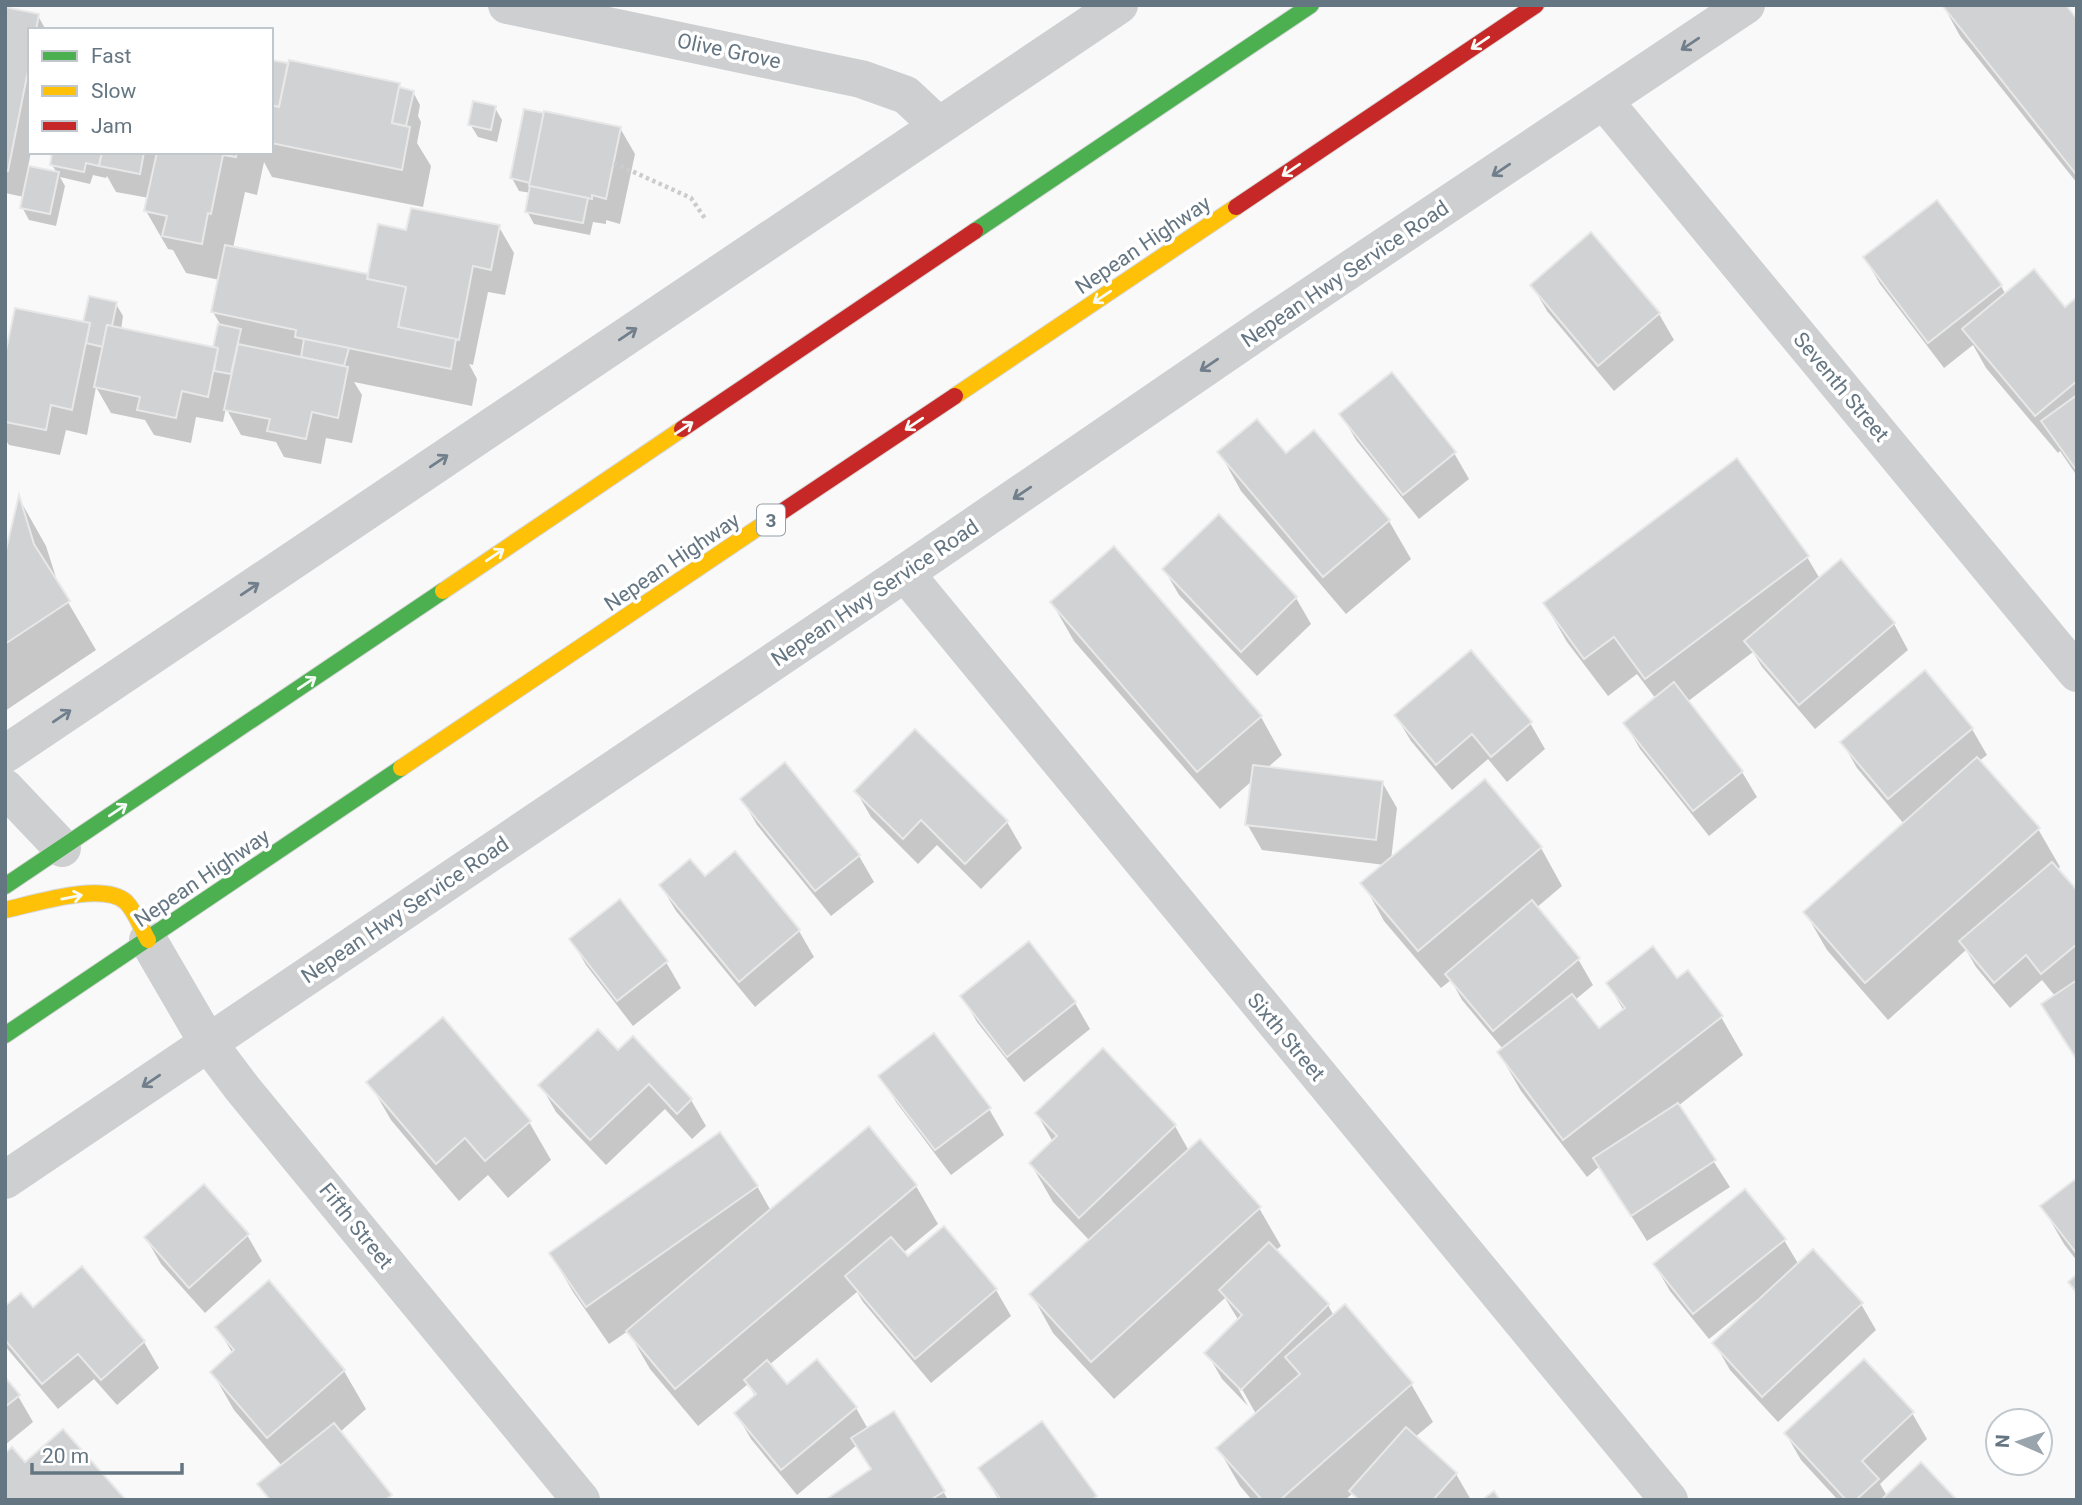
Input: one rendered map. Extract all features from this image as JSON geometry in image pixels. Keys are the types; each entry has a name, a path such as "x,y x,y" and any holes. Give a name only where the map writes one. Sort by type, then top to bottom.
{"highway":[{"path":"5,886 1311,5"},
{"name":"Nepean Highway","path":"5,1035 1536,5"},
{"path":"5,910 81,895 111,895 124,900 148,940"}],"street":[{"name":"Olive Grove","path":"507,5 861,79 906,95 937,125"},
{"path":"5,754 1119,5"},
{"name":"Nepean Hwy Service Road","path":"5,1180 905,573 1270,323 1746,5"},
{"name":"Seventh Street","path":"1604,101 2077,673"},
{"name":"Sixth Street","path":"905,573 1669,1500"},
{"path":"5,788 62,848"},
{"name":"Fifth Street","path":"148,940 208,1043 242,1088 581,1500"}],"path":[{"path":"614,163 691,198 706,220"}],"building":[{"path":"1942,5 2066,5 2077,19 2077,172 2075,173"},
{"path":"5,7 39,14 36,28 28,28 28,71 8,171 5,171"},
{"path":"273,60 288,63 279,107 273,106"},
{"path":"289,60 400,83 392,123 410,127 402,170 273,143 273,106 279,107"},
{"path":"399,87 414,91 406,126 392,123"},
{"path":"473,101 496,106 491,130 468,125"},
{"path":"524,109 544,113 530,183 510,178"},
{"path":"544,111 621,127 606,199 592,195 592,199 529,186"},
{"path":"52,154 102,154 99,166 86,163 84,172 50,165"},
{"path":"102,154 144,154 140,174 99,166"},
{"path":"157,154 237,154 236,157 223,155 202,244 162,236 167,216 144,211"},
{"path":"29,166 59,172 50,214 20,208"},
{"path":"530,186 588,198 583,223 525,212"},
{"path":"1937,200 2002,285 1928,343 1863,257"},
{"path":"411,208 500,225 491,270 473,266 459,340 398,327 406,287 367,279 378,224 406,230"},
{"path":"1591,232 1660,313 1598,366 1530,285"},
{"path":"225,245 368,274 367,279 406,287 398,327 456,339 451,369 295,337 296,330 211,312"},
{"path":"2034,269 2065,307 2077,297 2077,381 2035,416 1962,329"},
{"path":"89,296 117,302 112,326 107,325 103,347 86,343 90,323 83,322"},
{"path":"15,308 90,323 72,410 51,405 46,430 5,422 5,355"},
{"path":"218,324 241,329 231,374 214,371 218,348 213,347"},
{"path":"107,325 218,348 208,397 182,391 176,418 137,410 140,397 94,387"},
{"path":"304,339 349,348 344,366 301,357"},
{"path":"238,344 348,367 338,418 312,412 306,439 267,431 270,419 224,410"},
{"path":"1392,372 1456,452 1403,495 1339,414"},
{"path":"2077,395 2077,471 2041,421"},
{"path":"1257,419 1286,453 1314,430 1390,520 1323,577 1217,452"},
{"path":"1737,458 1809,556 1645,679 1614,637 1584,659 1543,603"},
{"path":"19,495 34,544 70,601 5,644 5,554"},
{"path":"1219,514 1297,597 1241,652 1162,569"},
{"path":"1114,546 1262,716 1197,772 1050,602"},
{"path":"1841,559 1895,623 1799,705 1744,641"},
{"path":"1471,650 1532,722 1491,757 1472,734 1436,765 1394,715"},
{"path":"1925,670 1973,728 1888,799 1840,742"},
{"path":"1674,682 1743,771 1693,811 1623,723"},
{"path":"915,729 1008,821 965,864 921,820 903,839 854,791"},
{"path":"1977,757 2040,828 1865,983 1803,912"},
{"path":"785,762 860,855 815,891 740,799"},
{"path":"1253,765 1383,781 1376,840 1245,825"},
{"path":"1485,779 1542,847 1418,951 1360,883"},
{"path":"735,851 800,930 739,982 659,885 690,859 705,876"},
{"path":"2052,862 2077,890 2077,944 2041,974 2026,955 1994,983 1959,941"},
{"path":"620,899 668,961 617,1001 569,939"},
{"path":"1532,900 1580,958 1493,1031 1445,974"},
{"path":"1029,941 1076,1002 1007,1057 960,996"},
{"path":"1653,946 1677,978 1688,970 1723,1016 1563,1140 1497,1052 1572,994 1599,1028 1625,1008 1606,983"},
{"path":"2077,980 2077,1060 2041,1004"},
{"path":"443,1017 531,1121 485,1161 465,1138 436,1164 366,1082"},
{"path":"598,1029 618,1050 633,1036 692,1099 677,1114 649,1084 590,1140 538,1085"},
{"path":"934,1033 991,1108 935,1150 878,1076"},
{"path":"1103,1048 1176,1125 1079,1218 1029,1163 1057,1136 1035,1113"},
{"path":"1678,1103 1716,1160 1631,1216 1593,1158"},
{"path":"869,1126 917,1185 675,1389 626,1331"},
{"path":"720,1132 758,1186 586,1307 549,1253"},
{"path":"1200,1139 1261,1207 1091,1362 1029,1294"},
{"path":"2077,1178 2077,1254 2040,1206"},
{"path":"204,1184 249,1234 189,1288 144,1237"},
{"path":"1745,1189 1786,1239 1693,1314 1653,1264"},
{"path":"944,1226 997,1289 915,1359 845,1276 891,1237 908,1256"},
{"path":"1269,1242 1329,1304 1241,1390 1204,1353 1242,1315 1219,1290"},
{"path":"1813,1249 1863,1303 1762,1397 1712,1343"},
{"path":"82,1266 145,1341 101,1380 78,1354 42,1384 5,1340 5,1306 21,1293 33,1307"},
{"path":"2077,1274 2077,1293 2068,1282"},
{"path":"269,1280 345,1370 267,1438 210,1372 234,1350 215,1327"},
{"path":"1345,1304 1413,1383 1280,1500 1262,1500 1216,1448 1300,1374 1285,1357"},
{"path":"817,1359 857,1407 781,1470 734,1413 756,1394 744,1380 767,1360 787,1384"},
{"path":"1864,1359 1914,1412 1862,1461 1879,1479 1856,1500 1846,1500 1784,1433"},
{"path":"5,1377 20,1395 5,1407"},
{"path":"894,1411 945,1491 930,1500 825,1500 871,1469 851,1438"},
{"path":"1042,1421 1097,1496 1091,1500 1001,1500 978,1468"},
{"path":"334,1423 392,1495 385,1500 270,1500 257,1484"},
{"path":"1406,1427 1457,1473 1433,1500 1359,1500 1349,1491"},
{"path":"63,1429 126,1500 5,1500 5,1453 12,1447 25,1462"},
{"path":"1921,1462 1957,1500 1881,1500"},
{"path":"1494,1491 1500,1500 1482,1500"}],"traffic: fast":[{"path":"975,231 1311,5"},
{"path":"5,886 443,591"},
{"path":"5,1035 401,768"}],"traffic: slow":[{"path":"955,396 1236,207"},
{"path":"443,591 682,429"},
{"path":"401,768 774,517"},
{"path":"5,910 67,896 115,896 130,906 148,940"}],"traffic: jam":[{"path":"1236,207 1536,5"},
{"path":"682,429 975,231"},
{"path":"774,517 955,396"}]}
